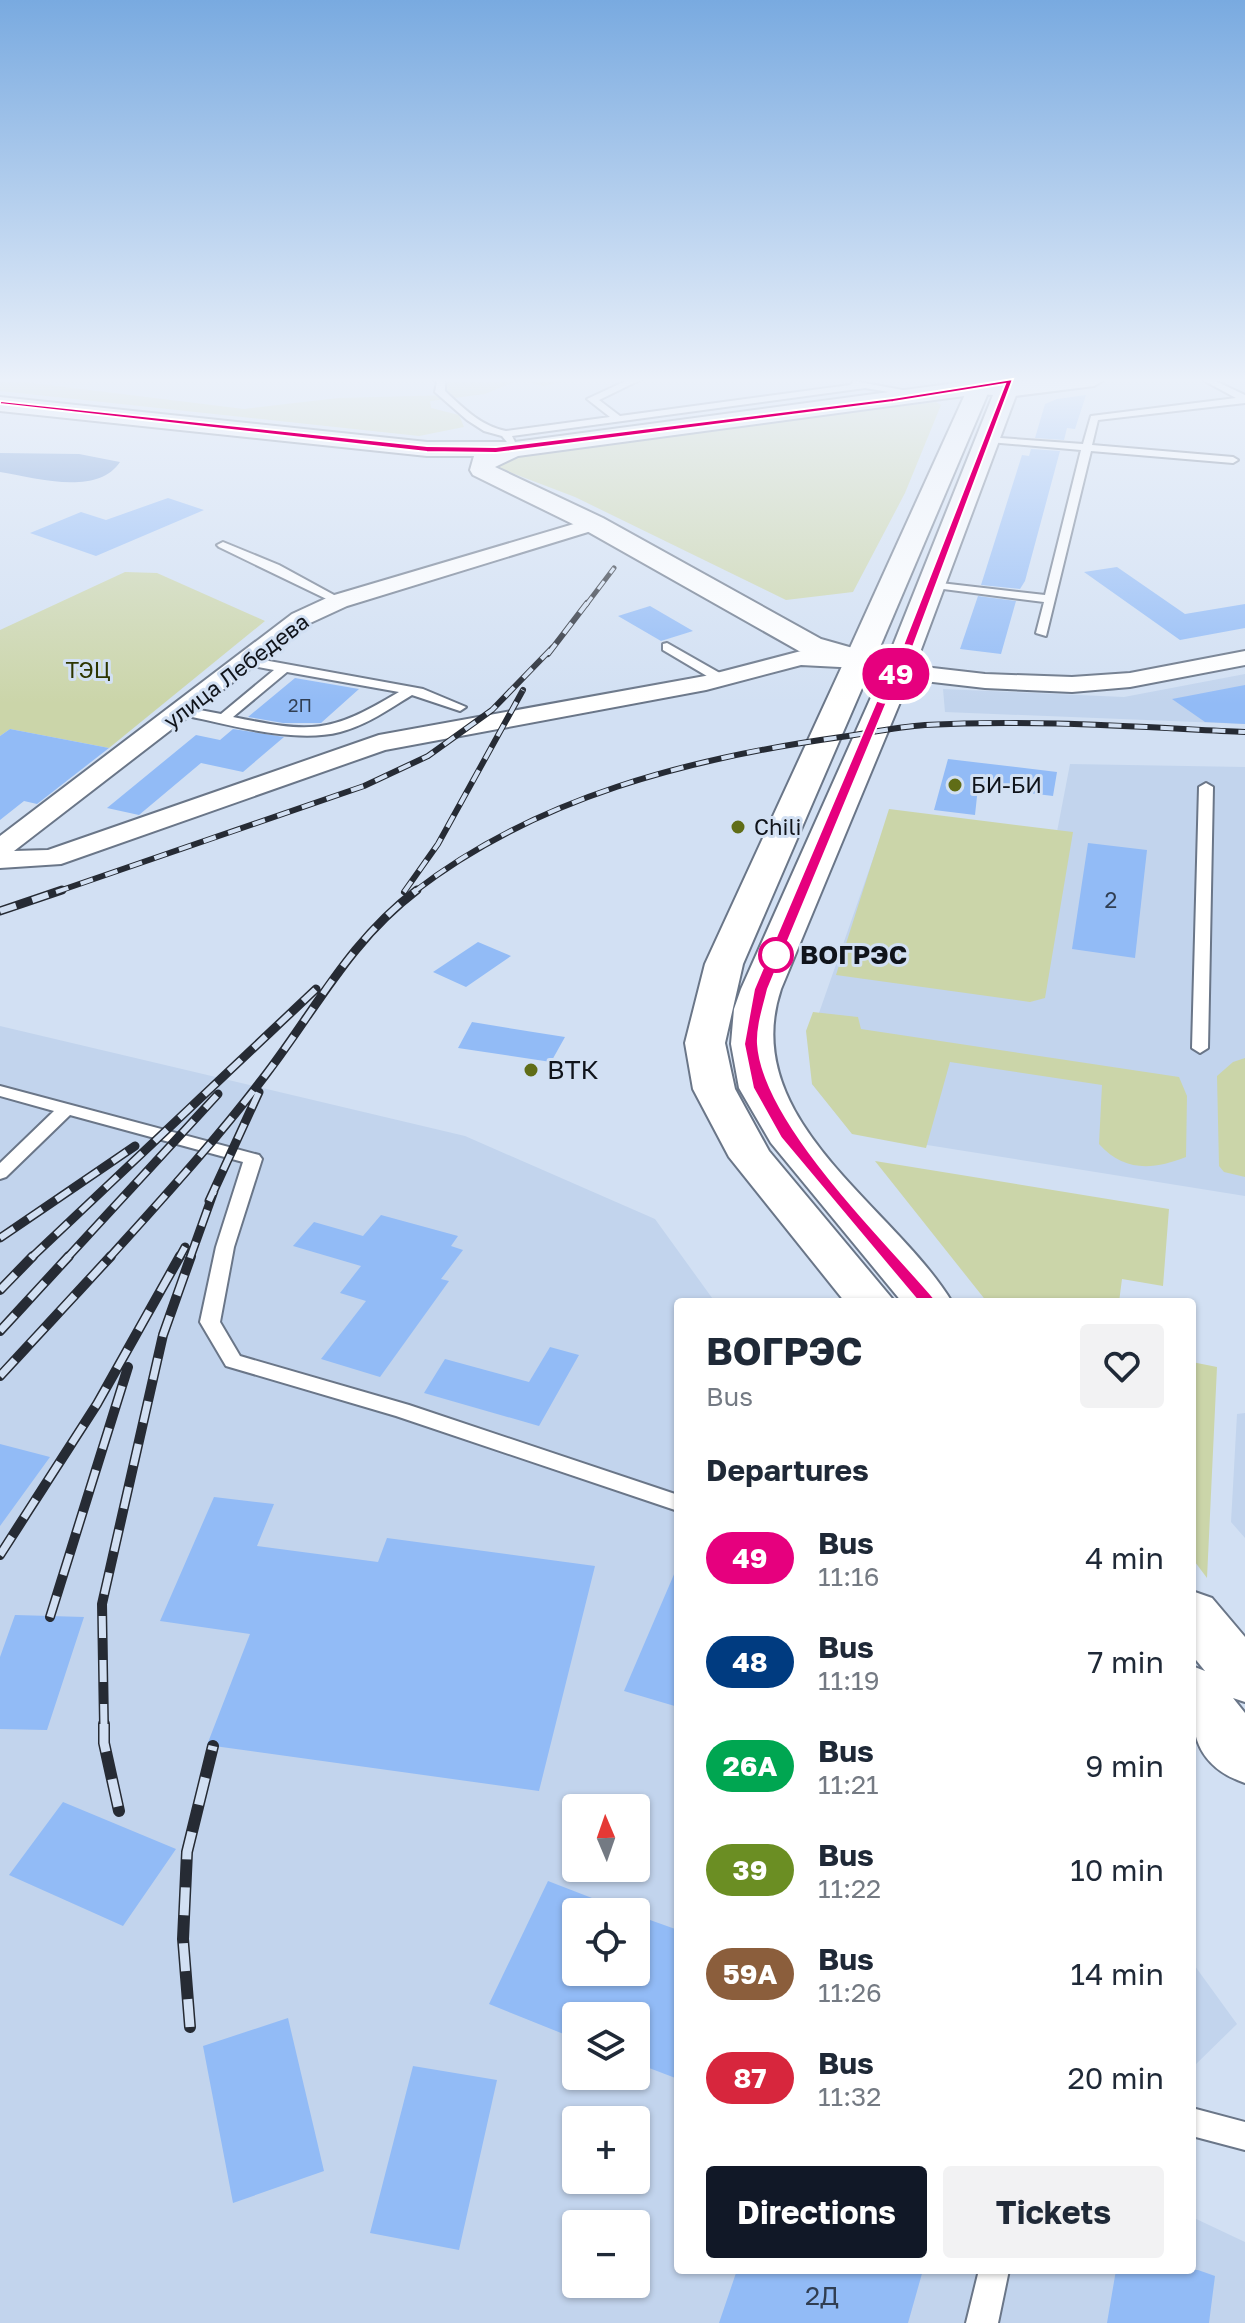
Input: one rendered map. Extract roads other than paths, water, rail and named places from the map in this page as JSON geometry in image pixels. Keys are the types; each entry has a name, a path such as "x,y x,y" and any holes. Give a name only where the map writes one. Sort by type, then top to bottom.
{"main road":[{"path":"516,487 594,524 810,645 898,671"},
{"path":"868,1298 751,1157 714,1089 705,1043 717,983 932,487"},
{"path":"925,1298 786,1134 760,1088 751,1044 754,1009 882,702 898,671 970,487"},
{"path":"1196,1619 1245,1678"},
{"path":"1196,1696 1245,1757"}],"street":[{"name":"улица Лебедева","path":"0,849 184,711 286,627 339,601 524,548 594,524"},
{"path":"0,860 51,858 379,743 721,679 801,658 859,661"},
{"path":"898,671 964,681 1065,685 1130,680 1245,658"}],"lane":[{"path":"1042,633 1078,487"},
{"path":"223,545 244,557 279,568 314,591 339,601"},
{"path":"932,585 1050,599"},
{"path":"667,647 721,679"},
{"path":"247,661 410,691 460,707"},
{"path":"224,718 284,668"},
{"path":"184,711 302,731 328,731 377,711 410,691"},
{"path":"1200,1048 1206,787"},
{"path":"0,1091 253,1159 225,1247 210,1322 233,1361 402,1410 674,1502"},
{"path":"0,1173 66,1109"},
{"path":"1196,2123 1245,2136"},
{"path":"982,2323 993,2274"}],"railway":[{"path":"586,605 614,568"},
{"path":"548,654 587,603"},
{"path":"56,892 364,786 428,756 492,710 554,646"},
{"path":"404,892 438,844 523,690"},
{"path":"414,892 461,859 563,807 672,770 785,746 904,727 965,723 1085,724 1245,732"},
{"path":"0,911 62,890"},
{"path":"109,1258 248,1097 353,953 393,910 417,890"},
{"path":"32,1257 316,989"},
{"path":"209,1201 259,1092"},
{"path":"67,1258 218,1094"},
{"path":"0,1238 135,1146"},
{"path":"190,1258 214,1191"},
{"path":"179,1258 185,1247"},
{"path":"0,1331 69,1256"},
{"path":"0,1376 111,1256"},
{"path":"0,1555 97,1404 180,1256"},
{"path":"104,1726 102,1604 163,1335 191,1256"},
{"path":"0,1290 32,1257"},
{"path":"50,1617 128,1367"},
{"path":"104,1726 104,1743 119,1811"},
{"path":"190,2027 183,1939 187,1852 213,1746"}],"place":[{"name":"БИ-БИ","path":"955,785"},
{"name":"Chili","path":"738,827"},
{"name":"ВОГРЭС","path":"776,955"},
{"name":"ВТК","path":"531,1070"}],"park label":[{"name":"ТЭЦ","path":"88,670"}]}
